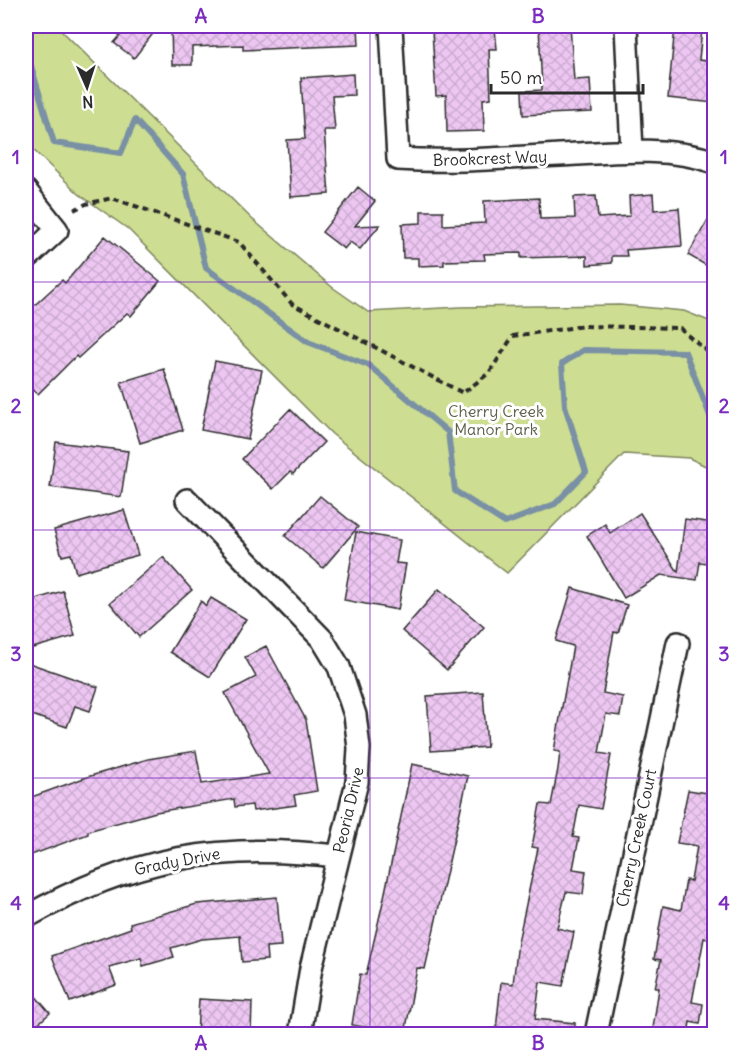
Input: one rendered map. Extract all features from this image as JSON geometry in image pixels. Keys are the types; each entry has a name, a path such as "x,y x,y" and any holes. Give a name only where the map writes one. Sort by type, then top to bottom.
{"street":[{"name":"Brookcrest Way","path":"391,26 398,159 441,162 632,151 669,153 714,162"},
{"path":"626,26 632,151"},
{"path":"26,191 57,230 26,259"},
{"name":"Peoria Drive","path":"188,500 322,639 339,668 351,699 359,748 357,782 311,968 300,1035"},
{"name":"Cherry Creek Court","path":"596,1035 678,643"},
{"name":"Grady Drive","path":"26,917 62,896 106,878 151,863 196,854 255,850 338,856"}],"path":[{"path":"74,210 86,204 112,198 239,242 292,304 463,393 489,373 513,336 523,334 584,326 680,328 714,357"}],"green space":[{"name":"Cherry Creek Manor Park","path":"26,26 57,26 252,219 332,287 368,312 461,307 620,305 684,311 714,323 714,470 689,458 624,454 507,573 332,434 128,229 79,194 26,143"}],"building":[{"path":"106,26 159,26 134,58 114,43 120,36"},
{"path":"171,26 358,26 359,45 243,50 243,45 192,47 192,65 172,65"},
{"path":"453,26 487,26 487,30 495,29 497,49 489,49 491,98 483,99 484,131 447,132 446,95 436,96 432,31 453,29"},
{"path":"539,26 570,26 574,80 590,79 592,112 523,115 522,91 542,90"},
{"path":"675,27 702,29 699,60 714,62 714,103 668,98"},
{"path":"353,74 354,95 332,96 335,130 324,130 329,194 291,197 287,140 305,139 301,78"},
{"path":"358,187 375,201 355,226 380,225 360,249 350,242 344,249 322,232"},
{"path":"653,194 654,210 679,208 682,246 626,250 627,256 612,256 612,263 587,265 587,256 521,258 521,253 484,254 485,260 444,261 444,265 418,266 418,258 403,258 402,224 421,223 421,211 443,211 443,225 485,223 484,201 539,198 540,219 575,218 574,197 596,196 598,218 630,216 629,196"},
{"path":"714,209 714,270 688,255"},
{"path":"105,236 160,281 131,316 127,313 78,358 76,356 38,394 33,390 26,397 26,313 62,280 65,283"},
{"path":"215,361 262,370 248,439 201,430"},
{"path":"164,369 183,430 140,443 121,382"},
{"path":"290,409 324,442 293,474 290,472 273,489 242,459"},
{"path":"56,442 128,451 121,497 50,487"},
{"path":"320,496 358,527 323,568 285,536"},
{"path":"124,510 138,555 76,573 71,554 62,556 54,530"},
{"path":"640,513 678,572 685,519 714,523 714,564 700,562 697,580 661,575 624,598 587,536 605,524 610,533"},
{"path":"356,532 400,540 396,563 406,564 398,610 344,600"},
{"path":"163,557 192,590 139,637 110,603"},
{"path":"572,588 627,605 618,633 614,632 603,693 623,697 620,716 606,714 599,753 611,755 601,809 579,805 573,837 579,838 573,869 586,871 583,894 566,892 557,928 574,932 563,986 540,982 535,1019 575,1023 575,1035 502,1035 502,1031 496,1030 501,982 513,984 518,942 538,848 532,847 540,804 551,805 558,769 560,752 554,751 573,646 556,641"},
{"path":"439,589 484,627 447,670 402,631"},
{"path":"63,591 75,636 26,650 26,602"},
{"path":"211,598 246,619 210,677 170,652 201,601 206,606"},
{"path":"266,646 306,720 317,791 294,795 296,805 253,811 252,805 235,807 234,799 156,812 88,831 88,834 26,857 26,799 87,777 148,759 196,751 202,784 269,774 225,693 256,677 245,657"},
{"path":"26,662 98,687 90,711 75,706 67,727 26,713"},
{"path":"483,692 487,747 431,751 427,696"},
{"path":"412,764 468,776 425,969 417,968 405,1034 352,1025 360,974 366,975"},
{"path":"688,790 714,794 714,923 711,940 704,938 692,1002 703,1004 700,1024 690,1022 688,1035 652,1035 659,988 655,988 661,960 654,959 663,906 681,910 686,880 691,881 697,846 677,843"},
{"path":"277,897 281,946 266,947 267,960 242,962 240,936 202,939 171,948 174,957 143,966 141,958 109,967 116,985 70,1002 52,956 131,928 130,923 197,904"},
{"path":"26,985 50,1013 26,1034"},
{"path":"199,999 252,1002 251,1035 197,1035"}],"waterway":[{"path":"26,49 54,143 121,153 135,120 183,174 206,268 308,342 368,365 448,432 455,491 505,523 555,504 586,472 565,406 562,364 583,350 685,352 714,426"}]}
